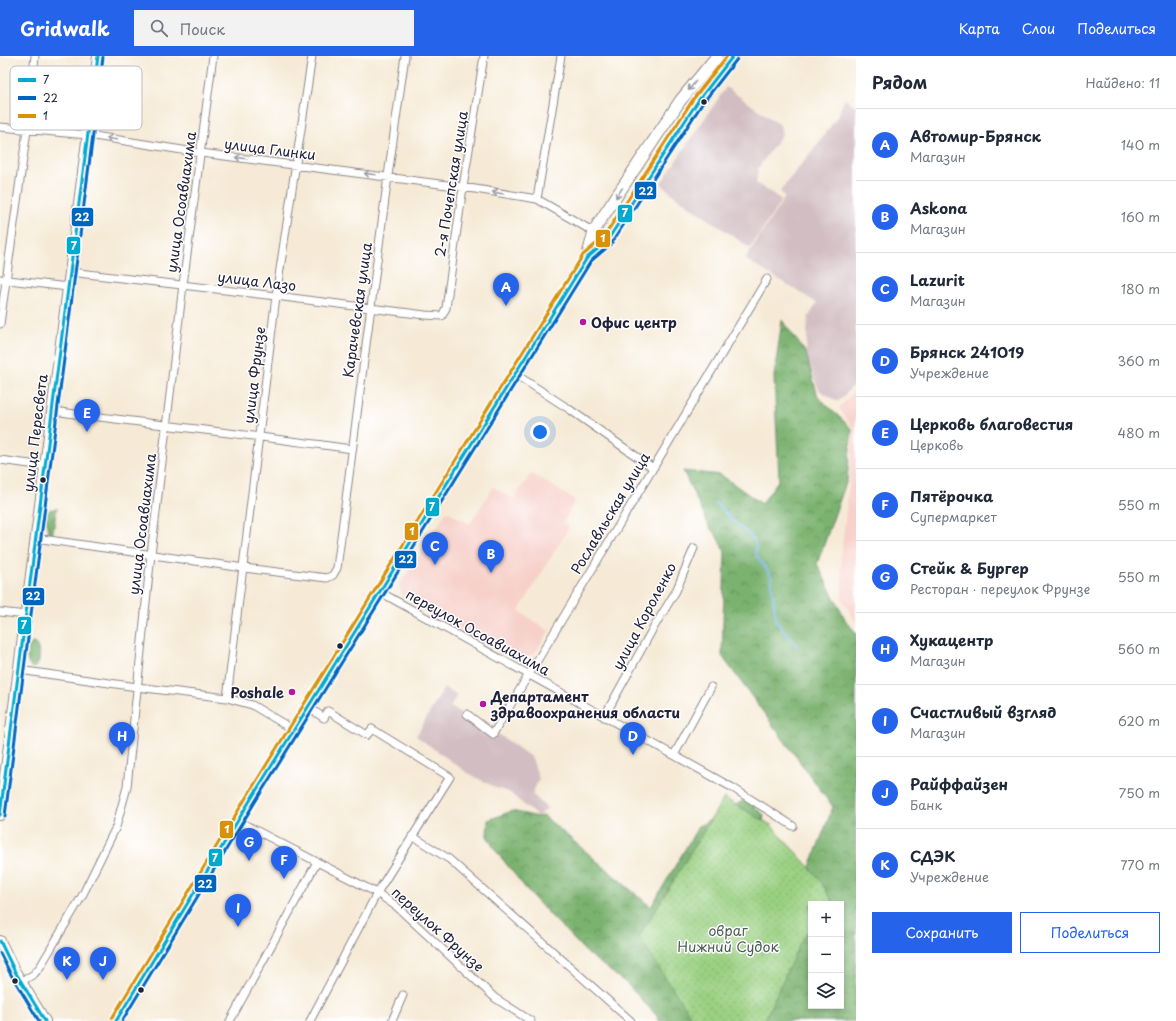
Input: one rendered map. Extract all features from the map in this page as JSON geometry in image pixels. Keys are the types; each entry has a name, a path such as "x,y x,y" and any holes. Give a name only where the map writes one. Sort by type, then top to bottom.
{"main road":[{"name":"улица Пересвета","path":"97,66 98,56"},
{"path":"116,1021 308,707 587,258 594,232 680,101 717,56"},
{"path":"587,258 607,241 698,101 733,56"},
{"name":"улица Пересвета","path":"0,814 4,756 19,670 89,130"},
{"path":"0,941 21,982 45,1021"}],"street":[{"path":"34,66 35,56"},
{"name":"улица Осоавиахима","path":"21,982 34,974 40,967 82,896 116,827 126,787 151,554 183,285 213,56"},
{"name":"улица Фрунзе","path":"227,698 276,296 312,56"},
{"name":"Карачевская улица","path":"244,568 327,578 333,575 337,568 405,56"},
{"name":"2-я Почепская улица","path":"442,316 446,308 463,186 484,56"},
{"path":"561,56 537,198 594,232"},
{"name":"улица Глинки","path":"0,126 10,127"},
{"path":"0,324 3,280 27,130"},
{"name":"улица Глинки","path":"27,130 88,135 201,153 463,186 537,198"},
{"name":"улица Лазо","path":"70,272 442,316"},
{"name":"Рославльская улица","path":"466,714 493,734 767,279"},
{"path":"3,280 68,287"},
{"path":"516,374 653,468"},
{"path":"52,411 352,449"},
{"path":"0,460 45,466"},
{"path":"36,538 244,568"},
{"name":"улица Короленко","path":"604,717 651,632 676,591 694,548"},
{"name":"переулок Осоавиахима","path":"380,592 733,788 793,826"},
{"path":"0,612 26,615"},
{"path":"19,670 227,698 252,705 294,730"},
{"path":"674,755 711,687"},
{"path":"308,707 324,718 328,711 367,735 372,729 450,777 377,893 311,1019 319,1021"},
{"name":"переулок Фрунзе","path":"238,821 377,893 396,906 495,998 530,1021"},
{"path":"412,836 449,859 631,1021"},
{"path":"230,1021 317,862"},
{"path":"392,1021 403,995"}],"shaded area":[{"path":"726,87 780,125 782,134 758,168 756,183 782,200 750,248 672,194 661,183"},
{"path":"845,99 856,107 856,382 838,402 819,390 806,353 808,318 817,303 745,259 785,197 780,191 823,137 837,117"},
{"path":"856,389 856,622 842,599 841,557 854,430 839,408"},
{"path":"531,473 575,500 563,523 569,527 519,611 549,631 535,653 517,661 402,595 399,586 447,511 470,524 493,487 514,499"},
{"path":"444,688 457,695 450,707 497,733 532,758 539,779 532,794 547,808 538,817 509,792 496,788 466,772 416,736"}],"green space":[{"name":"овраг Нижний Судок","path":"782,320 806,353 818,397 852,429 847,480 817,564 846,621 856,633 856,1021 658,1021 657,1016 626,983 588,954 531,895 496,851 487,836 488,820 512,811 538,817 544,816 651,907 698,827 746,799 764,815 762,830 809,869 833,807 722,656 725,552 716,535 710,528 683,471 721,475 762,504 779,479 774,376"},
{"path":"57,508 52,537 49,537 45,515 49,510"},
{"path":"32,643 35,643 36,645 39,657 37,666 32,668 28,663 27,656 28,649"},
{"path":"724,798 771,825 818,877 832,901 808,901 808,933 801,941 764,1021 694,1021 639,937"}],"waterway":[{"path":"715,502 732,520 750,535 755,542 756,555 771,576 776,621 797,646"}],"transit line":[{"name":"7","path":"97,66 98,56"},
{"name":"1","path":"112,1018 247,796 583,255 603,238 694,98 727,56"},
{"name":"7","path":"116,1021 251,799 587,258 607,241 698,101 733,56"},
{"name":"22","path":"102,66 103,57"},
{"name":"22","path":"122,1021 255,802 591,261 611,244 702,104 737,59"},
{"name":"7","path":"0,815 88,130"},
{"name":"22","path":"5,816 94,130"},
{"name":"7","path":"0,941 14,970 45,1021"},
{"name":"22","path":"0,953 10,973 39,1021"}],"place":[{"name":"Автомир-Брянск","path":"506,306"},
{"name":"Офис центр","path":"583,322"},
{"name":"Церковь благовестия","path":"87,432"},
{"name":"Lazurit","path":"435,565"},
{"name":"Askona","path":"491,573"},
{"name":"Poshale","path":"292,692"},
{"name":"Департамент здравоохранения области","path":"483,704"},
{"name":"Хукацентр","path":"122,755"},
{"name":"Брянск 241019","path":"633,755"},
{"name":"Стейк & Бургер","path":"249,861"},
{"name":"Пятёрочка","path":"284,879"},
{"name":"Счастливый взгляд","path":"238,927"},
{"name":"СДЭК","path":"67,980"},
{"name":"Райффайзен","path":"103,980"}]}
